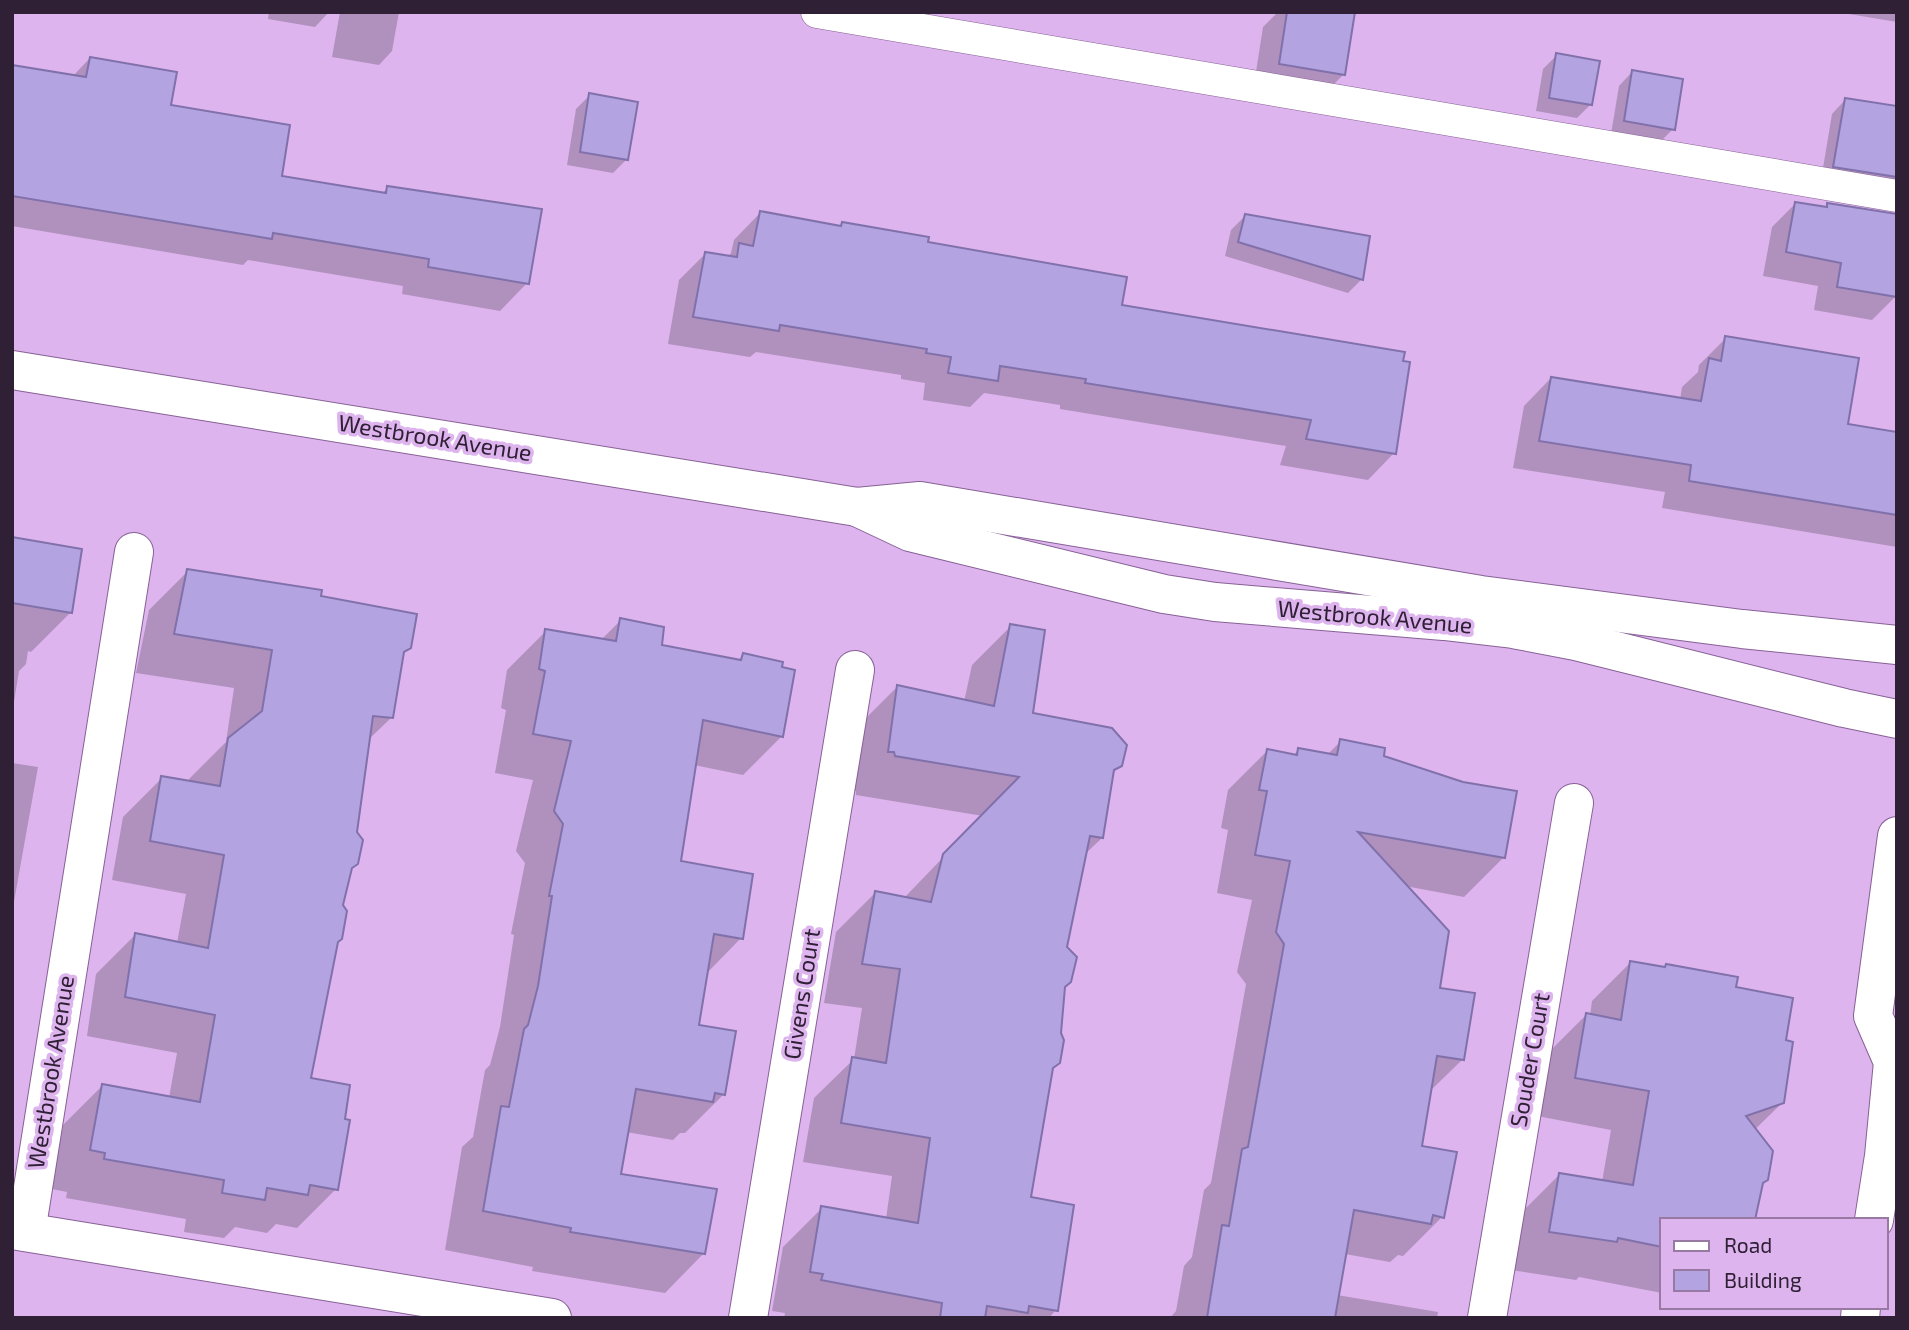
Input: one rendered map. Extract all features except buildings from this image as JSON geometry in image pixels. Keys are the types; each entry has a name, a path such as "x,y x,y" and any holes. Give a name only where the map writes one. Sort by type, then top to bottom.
{"street":[{"name":"Westbrook Avenue","path":"12,370 857,507 920,501 1493,597 1897,645"},
{"name":"Westbrook Avenue","path":"857,507 910,532 1164,594 1215,602 1513,629 1576,641 1897,719"},
{"name":"Westbrook Avenue","path":"134,552 19,1231 552,1318"},
{"name":"Givens Court","path":"748,1318 855,670"},
{"name":"Souder Court","path":"1487,1318 1574,803"},
{"path":"1874,1218 1895,1074 1873,1016 1897,836"}],"lane":[{"path":"817,12 1897,196"}]}
